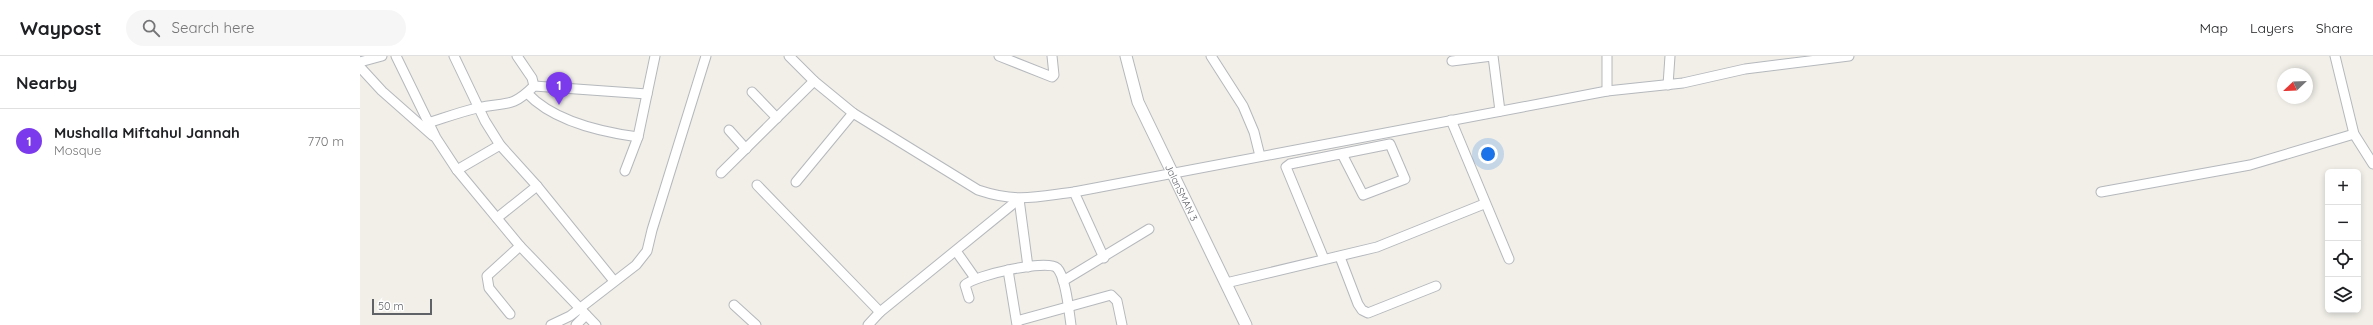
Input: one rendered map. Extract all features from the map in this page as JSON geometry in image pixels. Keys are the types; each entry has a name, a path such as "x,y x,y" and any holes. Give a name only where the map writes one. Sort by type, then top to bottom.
{"street":[{"path":"360,62 382,56"},
{"path":"396,56 436,138 457,170 520,246 596,325"},
{"path":"454,56 478,107 500,144 537,186 614,281"},
{"path":"517,56 532,78 530,90 536,102 570,119 613,134 638,137"},
{"path":"625,171 638,137 655,56"},
{"path":"576,325 583,312 614,281 636,265 647,251 652,230 706,56"},
{"path":"789,56 814,81 853,114 978,190 998,196 1019,199 1074,192 1607,91 1668,85 1745,69 1849,56"},
{"path":"999,56 1052,77 1054,75 1052,56"},
{"name":"JalanSMAN 3","path":"1126,56 1138,102 1246,325"},
{"path":"1211,56 1243,106 1254,132 1260,156"},
{"path":"1452,62 1492,56 1500,111"},
{"path":"1607,56 1607,91"},
{"path":"1668,85 1670,56"},
{"path":"2335,56 2354,134 2373,164"},
{"path":"360,67 404,112 436,138"},
{"path":"721,173 814,81"},
{"path":"428,123 478,107 509,104 530,90 647,94"},
{"path":"752,92 777,118"},
{"path":"796,182 853,114"},
{"path":"1451,120 1484,204 1509,259"},
{"path":"729,130 746,149"},
{"path":"2101,192 2250,165 2354,134"},
{"path":"457,170 500,144"},
{"path":"1324,259 1286,167 1290,164 1390,144 1405,179 1363,195 1342,154"},
{"path":"757,185 880,312"},
{"path":"497,218 537,186"},
{"path":"1074,192 1104,258"},
{"path":"868,325 880,312 1019,199"},
{"path":"1019,199 1028,267"},
{"path":"1226,283 1377,247 1484,204"},
{"path":"1063,281 1104,258 1149,229"},
{"path":"510,314 489,288 487,276 520,246"},
{"path":"956,251 975,278"},
{"path":"1340,257 1358,304 1362,310 1368,312 1436,286"},
{"path":"969,298 965,285 975,278 1028,267 1049,265 1056,266 1063,281 1071,325"},
{"path":"1008,270 1017,323 1111,295 1115,296 1117,301 1122,325"},
{"path":"734,306 756,325"},
{"path":"551,325 583,312"}],"place":[{"name":"Mushalla Miftahul Jannah","path":"559,105"}]}
